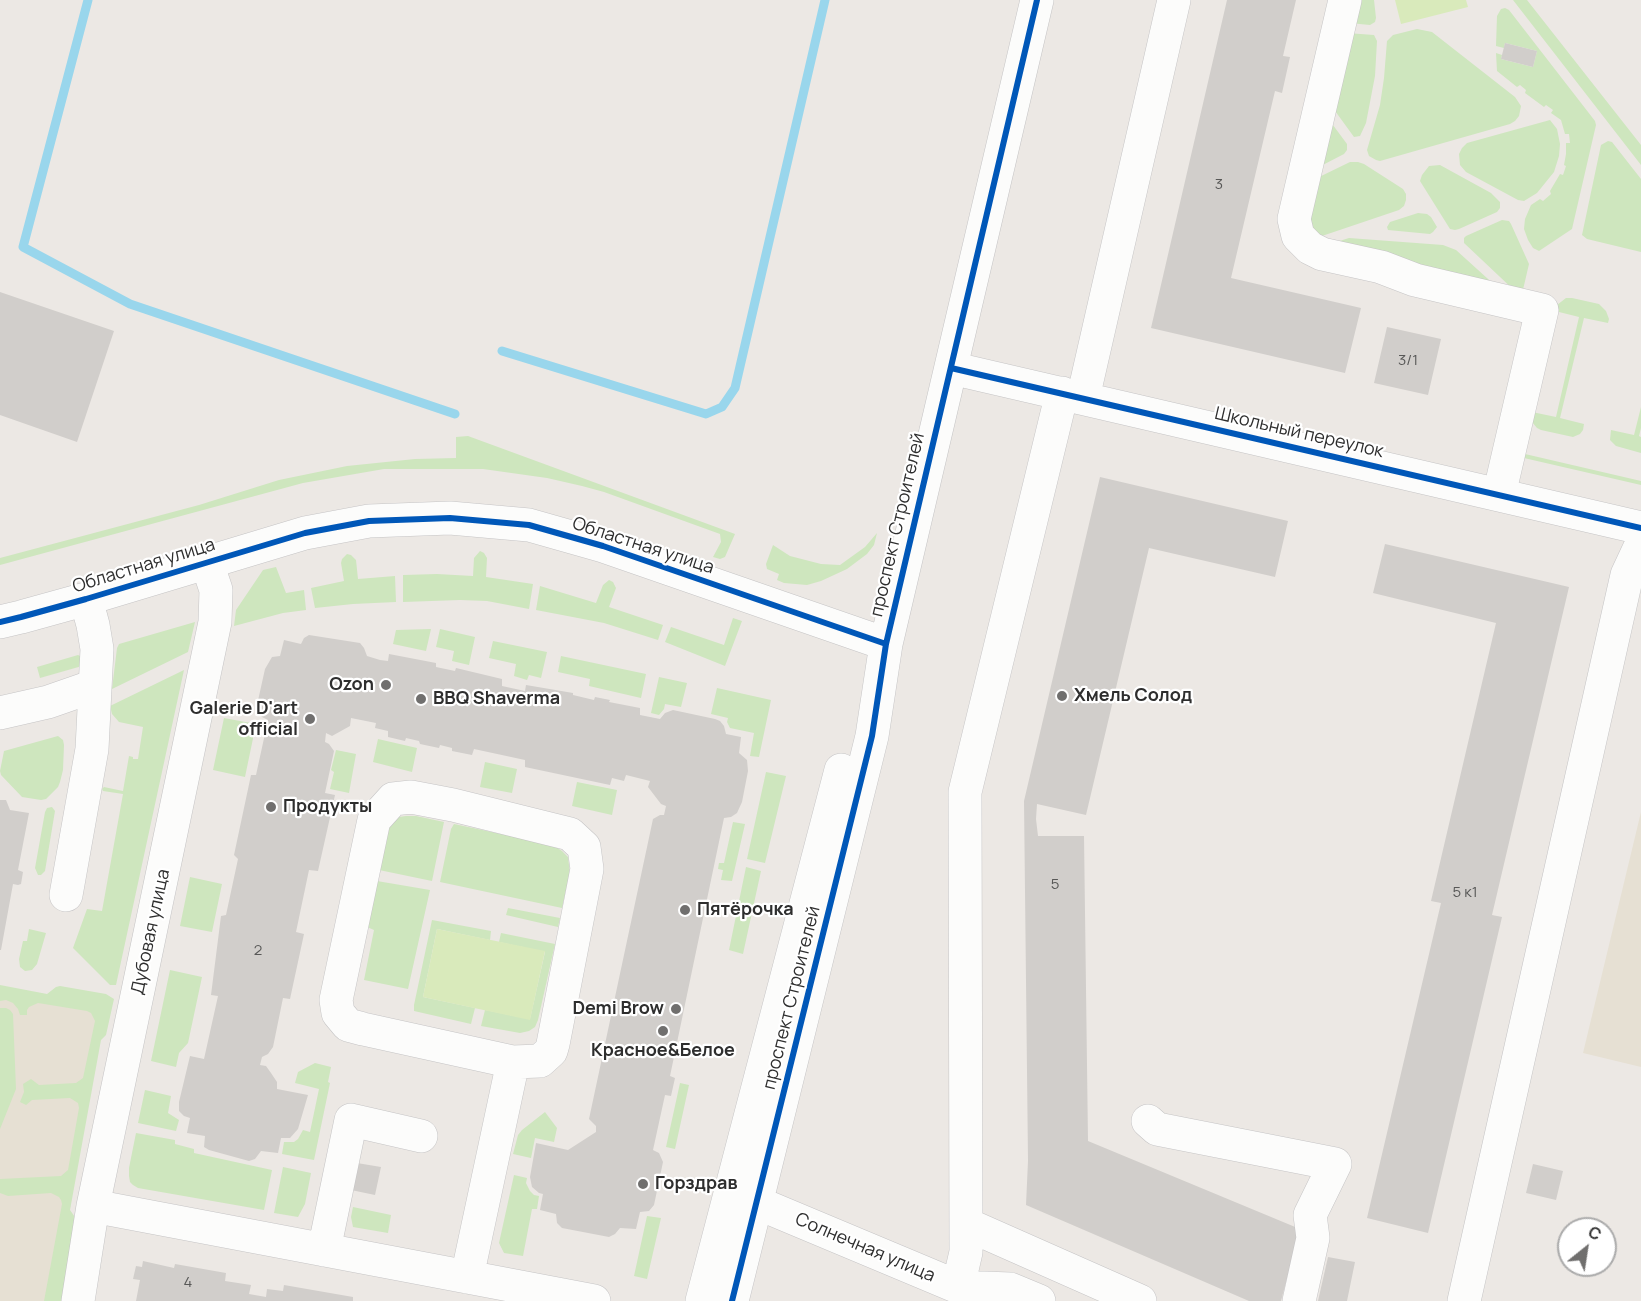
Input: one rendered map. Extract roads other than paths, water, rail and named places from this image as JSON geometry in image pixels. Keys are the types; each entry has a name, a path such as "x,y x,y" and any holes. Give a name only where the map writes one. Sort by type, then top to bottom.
{"street":[{"name":"проспект Строителей","path":"702,1301 743,1197 872,736 886,644 1037,0"},
{"path":"958,1287 966,1252 965,792 1072,396 1174,0"},
{"path":"1345,0 1294,219 1298,236 1310,248 1322,254 1381,267 1415,280 1542,310 1499,495"},
{"name":"Школьный переулок","path":"951,368 1641,528"},
{"name":"Областная улица","path":"0,622 21,618 305,533 369,521 450,518 529,525 603,546 886,644"},
{"path":"1464,1301 1627,575 1641,545"},
{"name":"Дубовая улица","path":"78,1301 93,1206 215,622 216,590 207,563"},
{"path":"66,895 92,749 97,649 86,599"},
{"path":"0,713 48,702 94,686"},
{"path":"411,797 453,805 570,834 584,847 587,869 553,1044 550,1051 540,1061 513,1062 348,1025 338,1014 336,1000 374,820 393,799 411,797"},
{"path":"466,1277 513,1062"},
{"path":"324,1250 351,1120 421,1136"},
{"path":"1148,1121 1157,1128 1335,1164 1310,1215 1313,1238 1299,1301"},
{"name":"проспект Строителей","path":"732,1301 743,1197"},
{"name":"Солнечная улица","path":"743,1197 958,1287 1010,1289 1039,1301"},
{"path":"93,1206 594,1301"},
{"path":"966,1224 1140,1301"}],"waterway":[{"path":"88,0 23,247 130,304 455,414"},
{"path":"502,351 706,414 722,407 735,388 825,0"}],"place":[{"name":"Ozon","path":"386,685"},
{"name":"Хмель Солод","path":"1062,696"},
{"name":"BBQ Shaverma","path":"421,699"},
{"name":"Galerie D'art official","path":"310,719"},
{"name":"Продукты","path":"271,807"},
{"name":"Пятёрочка","path":"685,910"},
{"name":"Demi Brow","path":"676,1009"},
{"name":"Красное&Белое","path":"663,1031"},
{"name":"Горздрав","path":"643,1184"}]}
